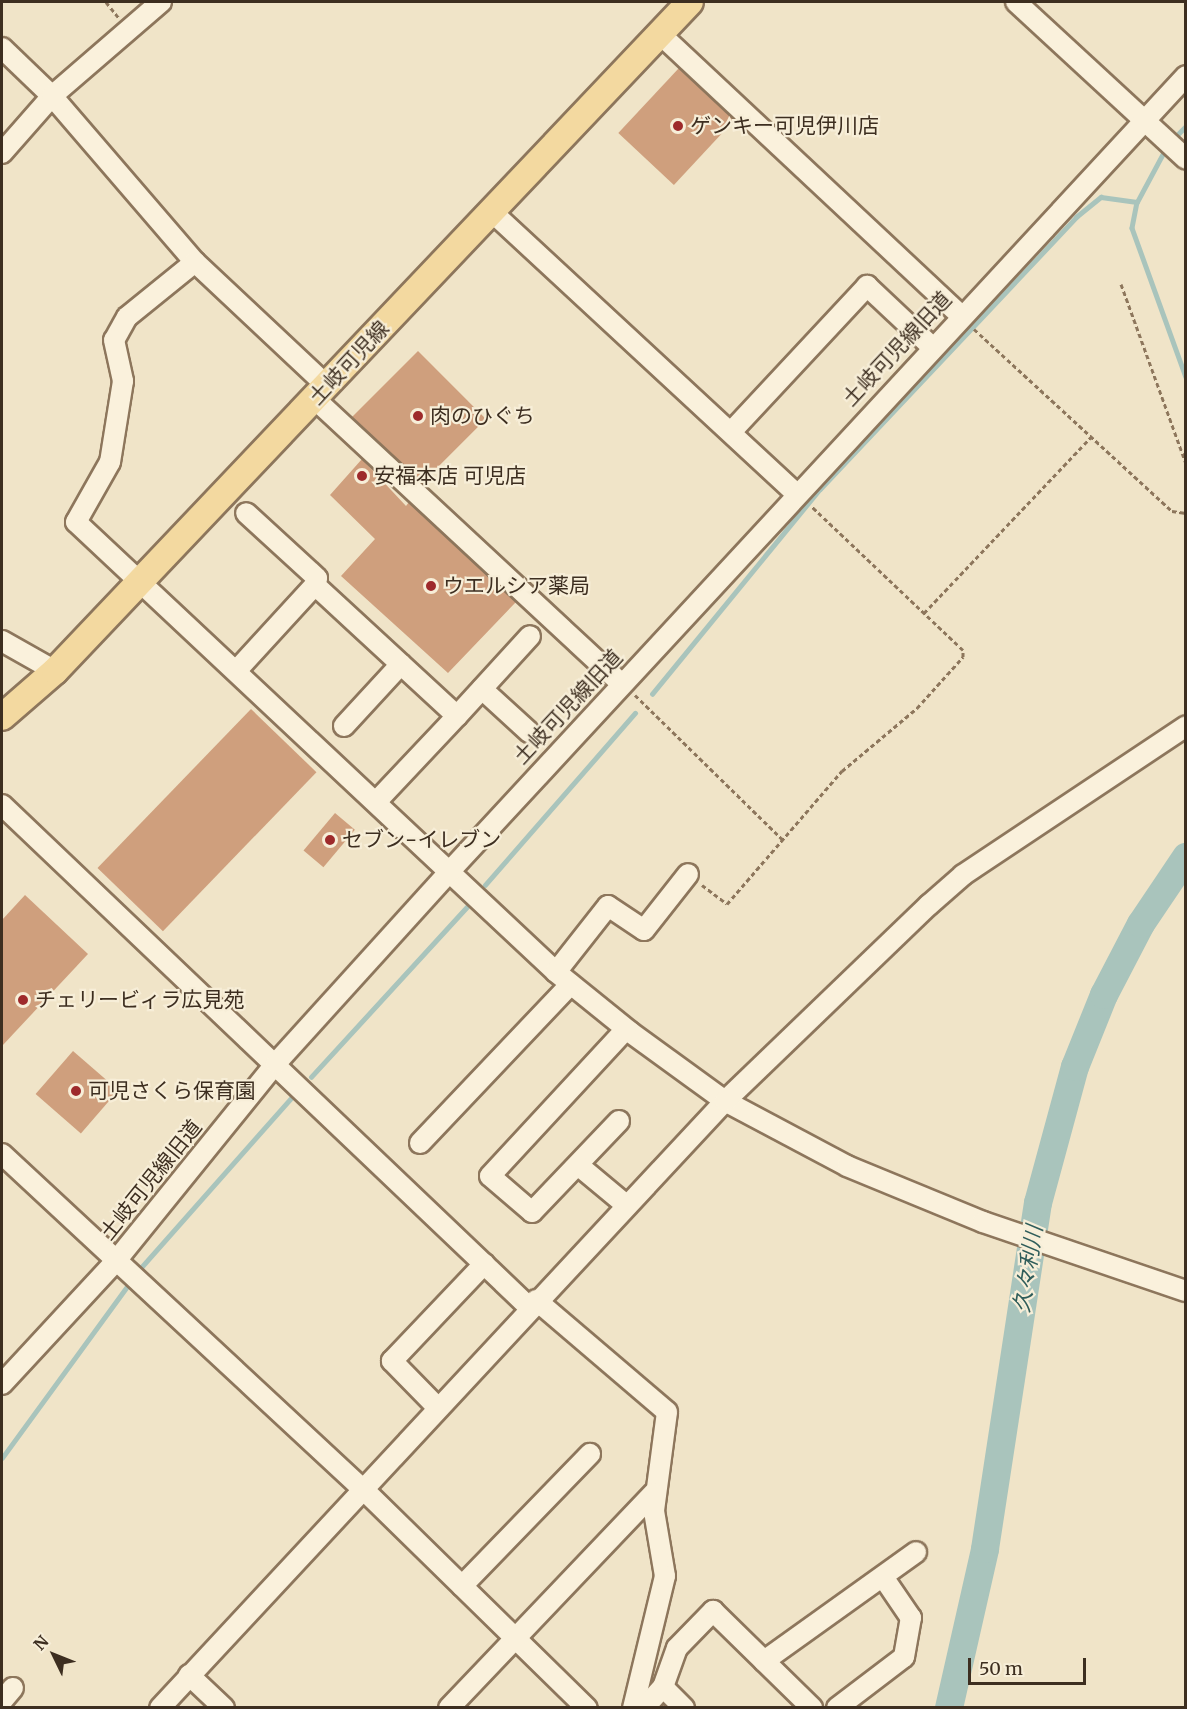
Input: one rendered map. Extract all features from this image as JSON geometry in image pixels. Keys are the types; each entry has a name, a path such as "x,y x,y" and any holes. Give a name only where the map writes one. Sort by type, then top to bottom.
{"main road":[{"name":"土岐可児線","path":"2,717 55,671 690,2"}],"street":[{"path":"2,153 52,96 161,2"},
{"path":"1016,2 1185,159"},
{"path":"660,34 961,316"},
{"path":"2,48 52,96 195,262 321,392 622,684"},
{"name":"土岐可児線旧道","path":"2,1384 120,1267 276,1063 932,347 1151,127 1185,76"},
{"path":"491,211 796,493"},
{"path":"195,262 127,317 114,339 123,381 110,462 76,522 142,580 563,978 626,1029 725,1101 847,1166 983,1222 1068,1249 1185,1291"},
{"path":"731,432 867,286 932,347"},
{"path":"237,670 315,585 317,578 246,513"},
{"path":"315,585 457,716"},
{"path":"376,802 530,636"},
{"path":"2,641 55,671"},
{"path":"344,726 401,664"},
{"path":"482,689 529,732"},
{"path":"160,1707 364,1490 533,1303 725,1101 963,875 1185,726"},
{"path":"2,805 276,1063 484,1264 667,1412 654,1493 665,1576 633,1707"},
{"path":"420,1143 563,978 608,906 644,930 688,874"},
{"path":"619,1121 532,1212 490,1176 626,1029"},
{"path":"2,1154 140,1286 364,1490 587,1707"},
{"path":"578,1165 626,1205"},
{"path":"438,1408 392,1361 484,1264"},
{"path":"462,1586 590,1454"},
{"path":"449,1707 654,1493"},
{"path":"764,1661 916,1552"},
{"path":"837,1707 904,1657 911,1618 883,1577"},
{"path":"644,1707 663,1687 677,1648 713,1611 812,1707"},
{"path":"189,1675 224,1707"},
{"path":"663,1687 684,1707"}],"path":[{"path":"1121,284 1185,464"},
{"path":"980,335 1172,511 1185,513"},
{"path":"924,613 1091,437"},
{"path":"688,874 727,904 784,841 842,771 917,708 963,657 963,650 816,512"},
{"path":"622,684 784,841"}],"building":[{"name":"ゲンキー可児伊川店","path":"679,68 735,120 674,185 618,133"},
{"name":"肉のひぐち","path":"418,351 486,419 420,485 352,417"},
{"name":"ウエルシア薬局","path":"362,459 406,506 409,502 516,602 448,673 341,576 375,539 330,495"},
{"path":"251,709 316,772 163,931 97,868"},
{"name":"セブン-イレブン","path":"335,813 355,830 323,867 304,851"},
{"name":"チェリービィラ広見苑","path":"25,895 88,954 2,1046 2,920"},
{"name":"可児さくら保育園","path":"73,1051 118,1090 81,1133 36,1094"}],"waterway":[{"path":"1173,139 1186,126"},
{"path":"652,694 820,489 1076,217 1101,197 1137,202 1166,148"},
{"path":"1137,202 1132,228 1186,377"},
{"path":"485,885 635,713"},
{"name":"久々利川","path":"949,1708 985,1549 1038,1203 1075,1067 1104,995 1141,924 1186,857"},
{"path":"311,1077 467,907"},
{"path":"138,1271 293,1096"},
{"path":"2,1458 131,1281"}],"place":[{"name":"ゲンキー可児伊川店","path":"678,126"},
{"name":"肉のひぐち","path":"418,416"},
{"name":"安福本店 可児店","path":"362,476"},
{"name":"ウエルシア薬局","path":"431,586"},
{"name":"セブン-イレブン","path":"330,840"},
{"name":"チェリービィラ広見苑","path":"23,1000"},
{"name":"可児さくら保育園","path":"76,1091"}]}
